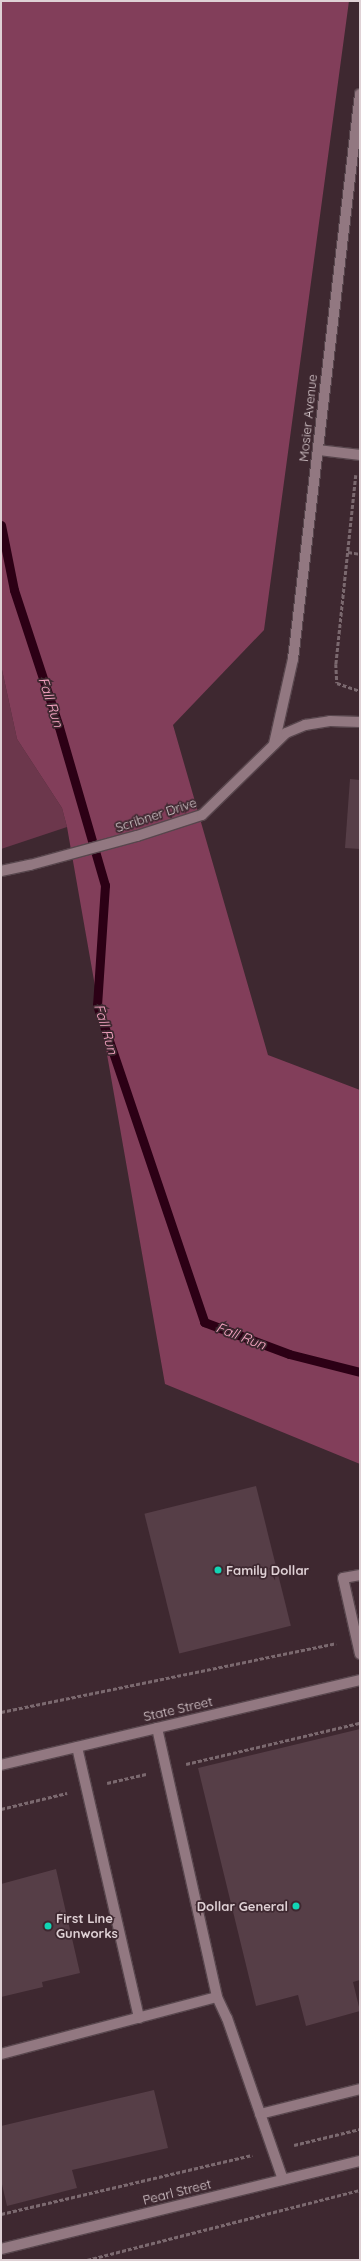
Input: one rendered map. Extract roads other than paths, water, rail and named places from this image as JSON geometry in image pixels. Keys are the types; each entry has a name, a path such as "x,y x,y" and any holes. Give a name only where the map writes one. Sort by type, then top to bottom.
{"street":[{"name":"Mosier Avenue","path":"274,744 293,659 360,94"},
{"path":"318,450 360,455"},
{"name":"Scribner Drive","path":"1,871 30,865 137,836 202,815 286,733 305,725 330,721 360,722"},
{"path":"360,1575 343,1578 360,1654"},
{"name":"State Street","path":"1,1765 360,1680"},
{"path":"157,1728 217,1997 227,2018 283,2180"},
{"path":"78,1746 139,2018"},
{"path":"1,2054 217,1997"},
{"path":"260,2114 360,2089"},
{"name":"Pearl Street","path":"1,2249 360,2161"}],"waterway":[{"name":"Fall Run","path":"1,525 14,590 59,727 105,885 97,1005 204,1322 289,1354 360,1372"}],"place":[{"name":"Family Dollar","path":"218,1570"},
{"name":"Dollar General","path":"296,1906"},
{"name":"First Line Gunworks","path":"48,1926"}]}
